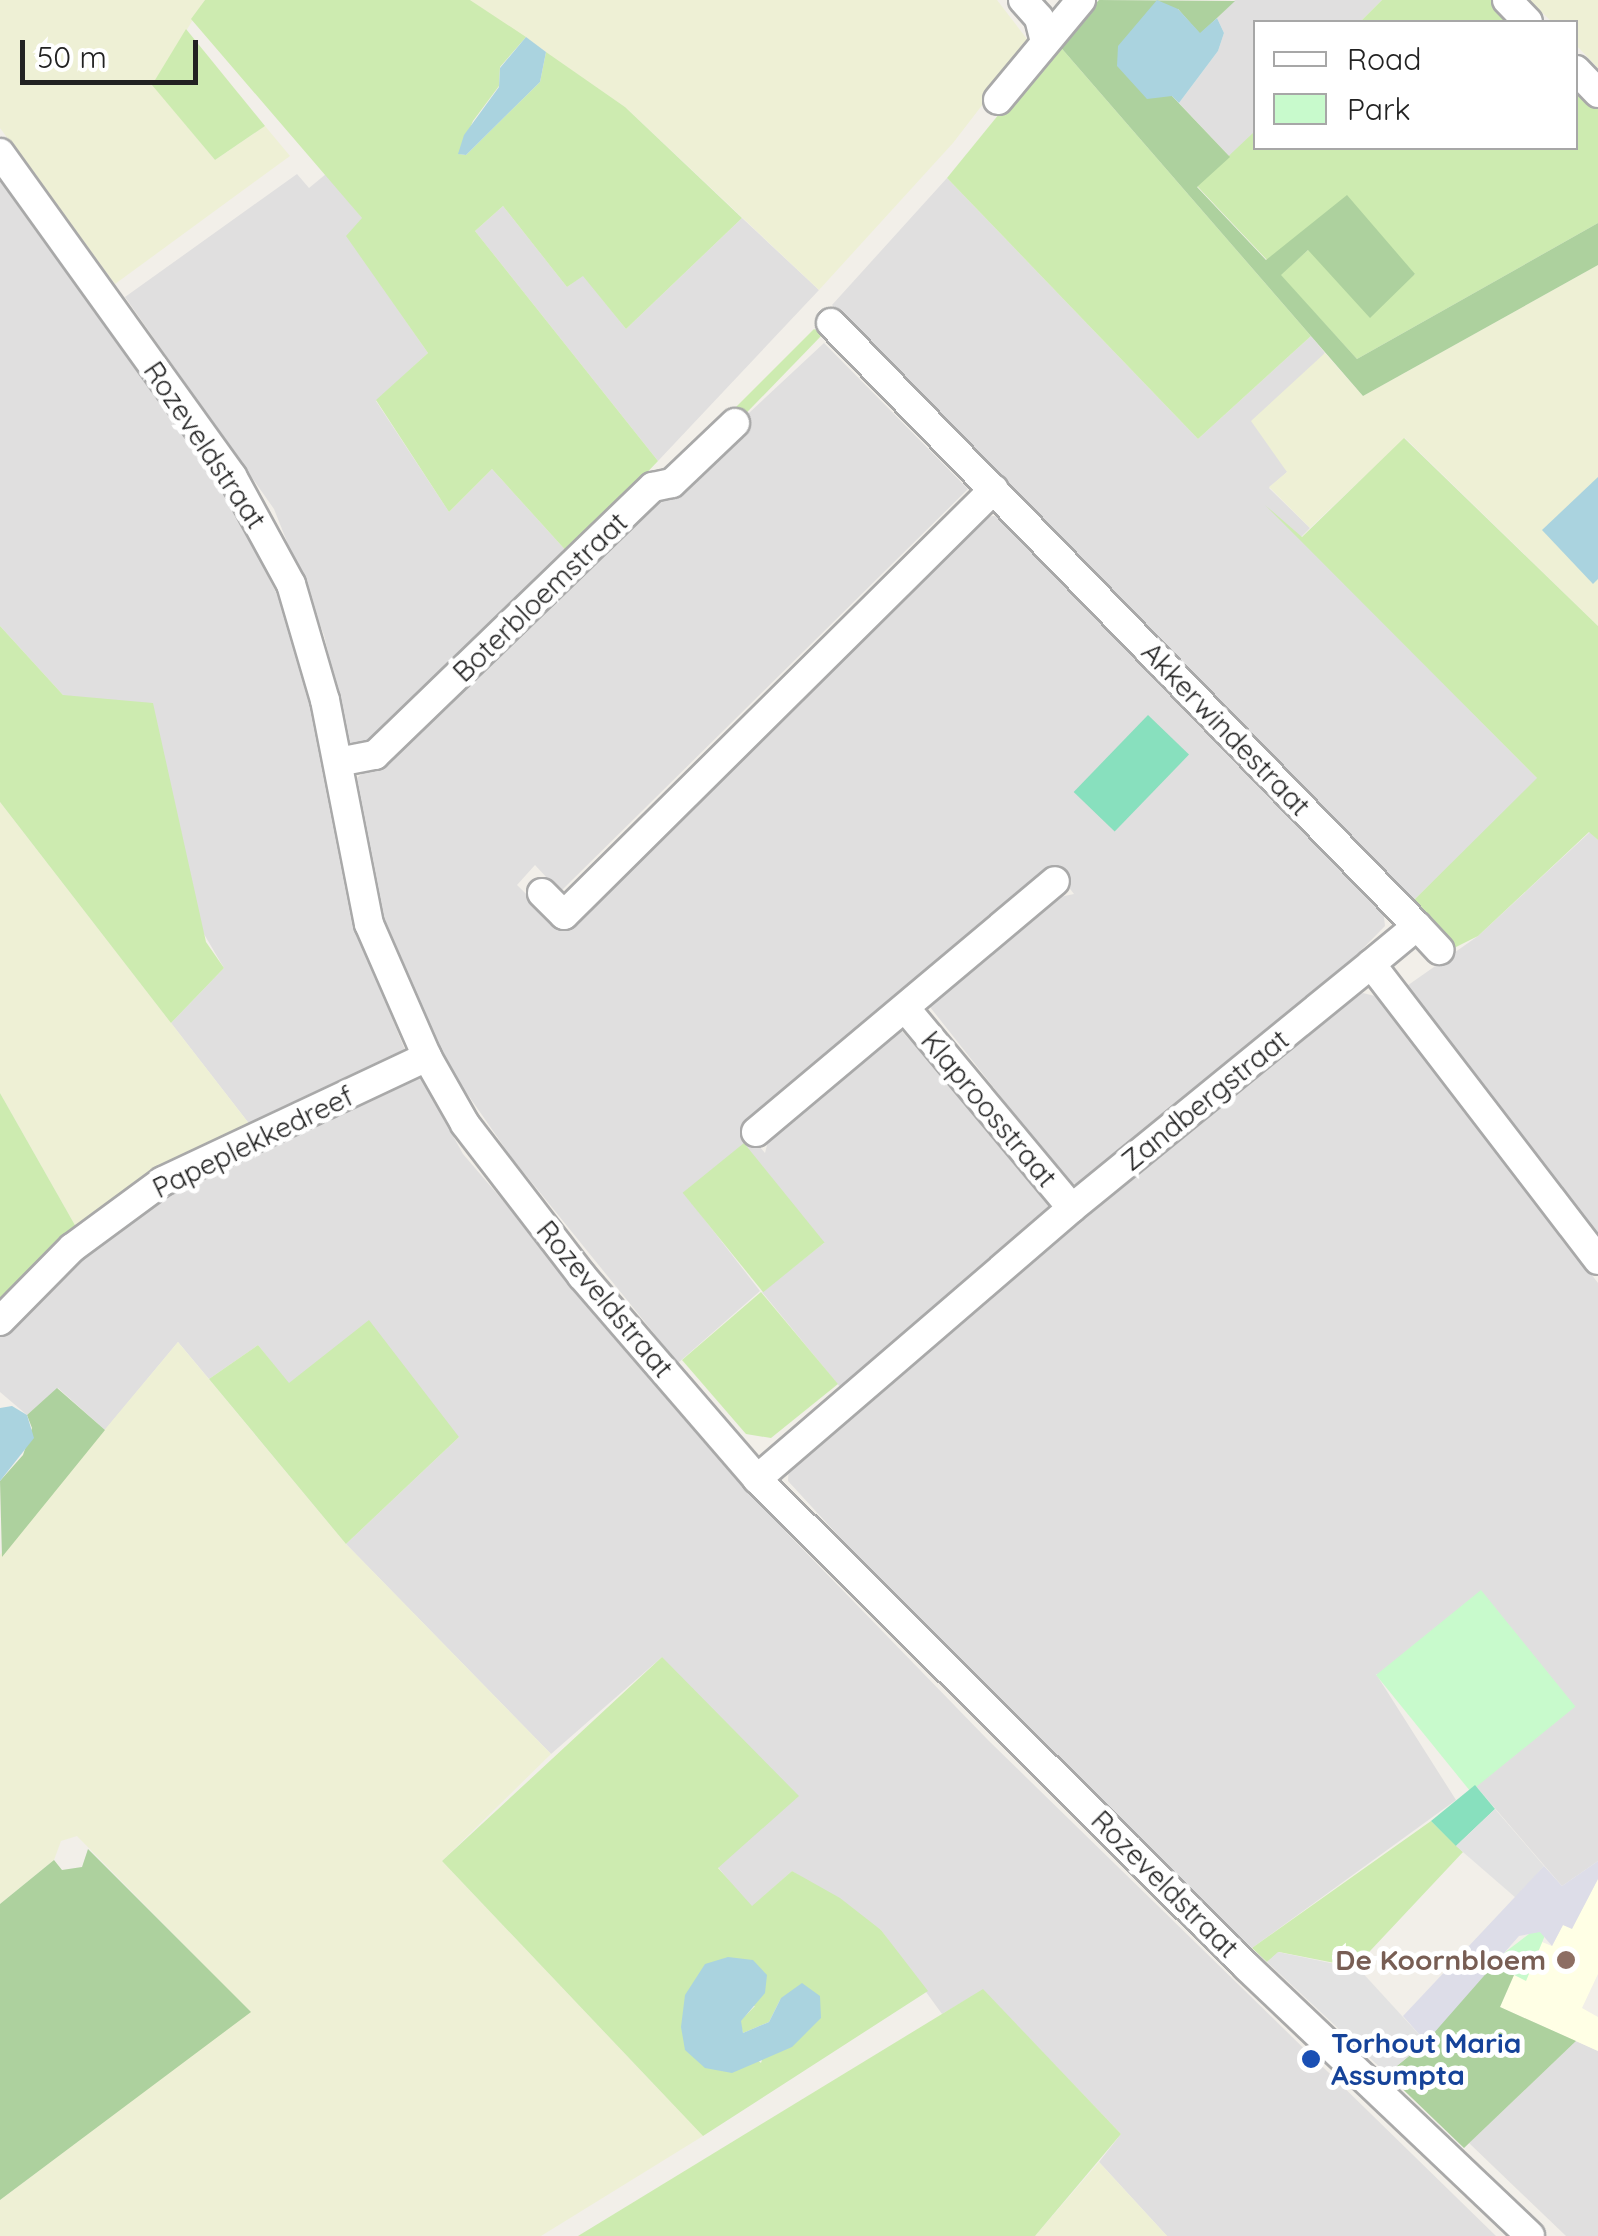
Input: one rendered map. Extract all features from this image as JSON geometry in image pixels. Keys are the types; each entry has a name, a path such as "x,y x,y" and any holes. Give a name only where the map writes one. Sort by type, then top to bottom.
{"street":[{"path":"1023,0 1039,18 1044,38"},
{"path":"998,100 1044,38 1081,0"},
{"path":"1506,0 1526,20"},
{"path":"1578,72 1598,93"},
{"name":"Rozeveldstraat","path":"0,153 232,476 273,548 305,622 370,924 427,1058 465,1124 582,1276 757,1479 1248,1967 1530,2236"},
{"name":"Akkerwindestraat","path":"831,324 1417,926"},
{"name":"Boterbloemstraat","path":"338,762 374,755 653,487 672,483 735,423"},
{"path":"542,894 564,915 994,489"},
{"name":"Klaproosstraat","path":"756,1132 1056,881"},
{"path":"1439,950 1417,926 1371,964 1598,1260"},
{"name":"Zandbergstraat","path":"757,1479 1072,1208 1371,964"},
{"name":"Klaproosstraat","path":"906,1009 1072,1208"},
{"name":"Papeplekkedreef","path":"0,1320 72,1248 163,1181 427,1058"}],"shaded area":[{"path":"0,0 205,0 153,85 215,160 265,126 290,156 115,284 0,128"},
{"path":"470,0 997,0 1030,43 953,143 819,290 625,107"},
{"path":"1235,0 1382,0 1362,20 1253,20 1253,133 1230,157 1179,103 1218,51 1224,33 1217,18"},
{"path":"1529,0 1598,0 1598,68 1578,47 1578,20 1550,20"},
{"path":"297,174 309,188 326,174 363,219 347,236 428,353 376,401 449,512 492,469 569,554 353,759 324,635 274,509 125,297"},
{"path":"947,178 1198,439 1311,336 1325,353 1316,364 1287,472 1269,488 1310,528 1301,537 1285,524 1538,779 1411,903 832,305"},
{"path":"0,181 226,494 287,614 308,684 347,884 367,956 407,1055 254,1130 171,1023 224,968 63,695 0,626"},
{"path":"503,206 567,287 583,275 626,329 742,218 819,290 658,461 475,231"},
{"path":"1598,265 1598,626 1405,438 1310,528 1269,487 1287,472 1251,421 1325,353 1363,396"},
{"path":"824,343 968,489 560,892 535,865 517,885 561,928 982,517 994,516 1008,519 1383,909 1385,926 1322,990 1085,1183 1070,1184 930,1007 1050,899 1074,894 1053,867 743,1128 765,1153 771,1130 899,1028 1049,1196 1050,1212 840,1387 762,1292 824,1243 684,1193 760,1291 678,1363 512,1158 452,1072 388,938 356,779"},
{"path":"0,802 254,1130 121,1195 76,1227 0,1093"},
{"path":"1590,832 1598,840 1598,1234 1404,988 1478,936"},
{"path":"1363,993 1379,997 1598,1283 1598,1861 1562,1886 1475,1785 1575,1706 1376,1674 1456,1800 1252,1948 1006,1718 788,1481 789,1464 1346,1000"},
{"path":"406,1075 421,1078 463,1154 787,1533 989,1741 1496,2236 1167,2236 1099,2162 1121,2134 983,1990 942,2014 881,1930 792,1871 752,1907 738,1892 718,1867 662,1657 551,1754 346,1544 459,1437 288,1383 258,1345 209,1379 178,1342 105,1430 58,1388 27,1415 0,1392 0,1330 65,1262 176,1183"},
{"path":"178,1342 346,1544 551,1754 442,1861 703,2136 541,2236 0,2236 0,2200 250,2012 77,1836 61,1841 54,1860 0,1904 0,1555"},
{"path":"1495,1809 1544,1866 1516,1898 1456,1846"},
{"path":"1598,1861 1598,1879 1572,1929 1563,1925 1552,1946 1540,1932 1519,1936 1426,2042 1403,2016 1544,1866 1562,1886"},
{"name":"De Koornbloem","path":"1598,1879 1598,1974 1582,2008 1598,2017 1598,2051 1500,2007 1514,1975 1526,1980 1542,1942 1552,1946 1563,1925 1572,1928"},
{"path":"1278,1952 1359,1969 1426,2042 1387,2074 1267,1962"},
{"path":"1576,2041 1598,2051 1598,2236 1566,2236 1469,2143"},
{"path":"1099,2162 1167,2236 1035,2236"}],"green space":[{"path":"205,0 470,0 526,37 500,67 499,86 473,121 459,154 466,155 540,82 546,52 625,107 742,218 626,329 583,276 567,287 503,206 475,231 658,461 569,554 492,469 449,512 376,400 428,353 346,236 362,218 191,19"},
{"path":"1099,0 1235,1 1200,34 1178,9 1172,96 1230,157 1197,187 1266,260 1347,195 1415,274 1370,318 1308,250 1281,275 1357,359 1598,223 1598,265 1363,396 1057,43"},
{"path":"1382,0 1492,0 1512,20 1362,20"},
{"path":"186,29 265,126 215,160 152,85"},
{"path":"1057,43 1311,336 1198,439 947,178"},
{"path":"1578,86 1598,107 1598,223 1357,359 1280,275 1308,250 1415,275 1347,196 1267,260 1197,186 1253,133 1253,150 1578,150"},
{"path":"814,329 823,334 727,433 719,424"},
{"path":"1404,438 1598,626 1598,840 1589,832 1478,936 1452,949 1411,903 1537,778 1265,505 1302,537"},
{"path":"0,626 63,695 153,703 206,942 224,968 171,1023 0,802"},
{"path":"1148,715 1189,755 1115,832 1074,792"},
{"path":"0,1093 76,1227 0,1307"},
{"path":"744,1143 825,1242 763,1292 683,1193"},
{"path":"761,1292 838,1384 771,1438 746,1434 682,1360"},
{"path":"369,1320 459,1437 346,1544 209,1379 258,1345 289,1383"},
{"path":"57,1388 105,1430 2,1557 0,1481 23,1455 32,1428 27,1415"},
{"path":"1481,1590 1575,1707 1470,1792 1376,1675"},
{"path":"662,1657 799,1796 718,1868 752,1906 792,1871 840,1898 881,1930 928,1991 703,2136 442,1861","holes":["685,1995 755,2006 740,2021 743,2033 769,2022 781,1998 761,2063"]},
{"path":"1475,1785 1495,1809 1456,1846 1431,1821"},
{"path":"1431,1821 1463,1852 1355,1967 1279,1952 1267,1962 1252,1948"},
{"path":"88,1849 251,2012 0,2200 0,1904 54,1860 62,1870 82,1867"},
{"path":"1533,1931 1546,1933 1526,1981 1491,1963"},
{"path":"1491,1963 1514,1975 1500,2007 1576,2041 1464,2148 1387,2074 1426,2042"},
{"path":"983,1989 1121,2134 1035,2236 578,2236"}],"water":[{"path":"1157,0 1178,9 1200,33 1217,18 1224,33 1218,51 1179,103 1172,96 1147,99 1117,66 1118,46"},
{"path":"526,37 546,52 540,82 466,155 458,154 464,135 499,87 500,68"},
{"path":"1598,477 1598,579 1593,584 1542,530"},
{"path":"12,1406 27,1415 34,1438 0,1481 0,1408"},
{"path":"728,1957 753,1960 767,1975 765,1993 741,2021 743,2033 769,2022 781,1998 802,1983 820,1996 821,2018 792,2047 732,2073 705,2068 685,2050 681,2027 685,1995 705,1964"}],"place":[{"name":"De Koornbloem","path":"1566,1960"},
{"name":"Torhout Maria Assumpta","path":"1311,2059"}]}
